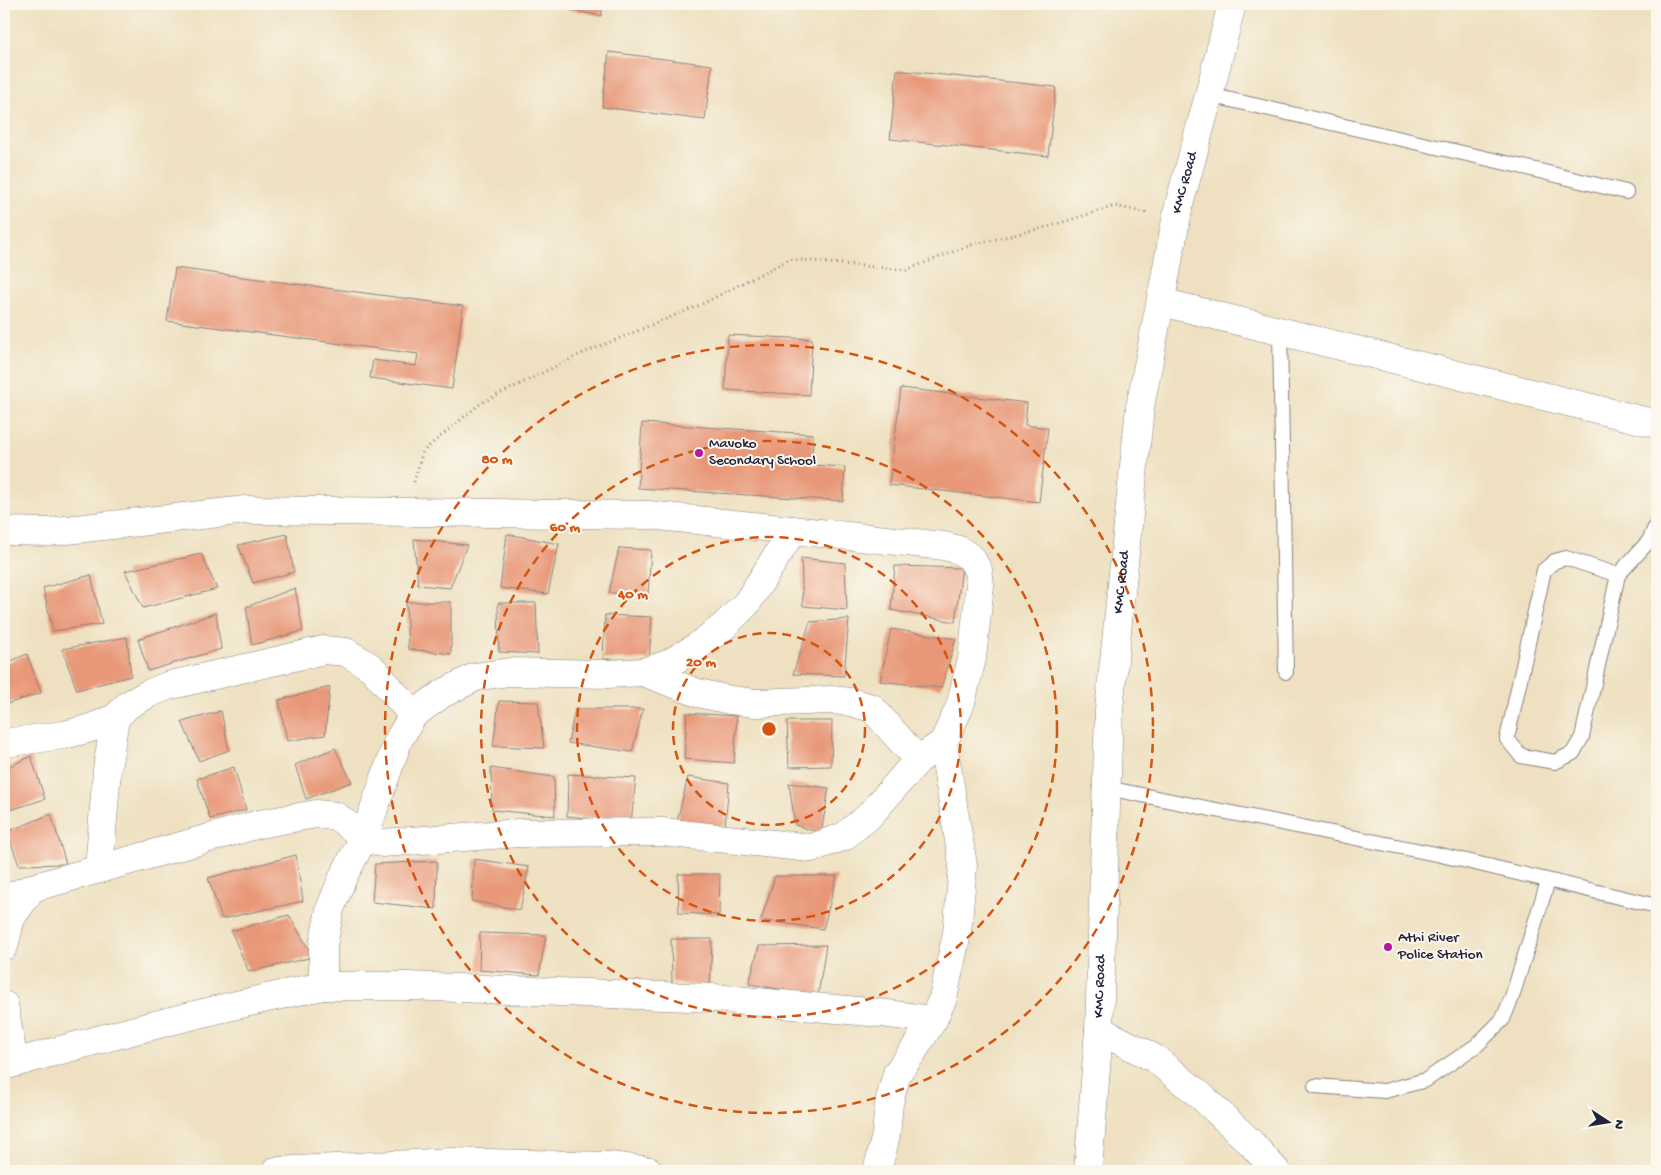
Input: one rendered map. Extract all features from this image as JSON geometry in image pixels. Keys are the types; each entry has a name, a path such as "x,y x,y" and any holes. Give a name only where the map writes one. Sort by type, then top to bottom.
{"street":[{"name":"KMC Road","path":"1088,1171 1099,1030 1109,710 1140,407 1176,218 1232,4"},
{"path":"1161,302 1657,424"},
{"path":"4,531 49,532 246,510 648,515 944,546 959,550 971,558 978,570 980,585 972,659 960,706 943,743 918,760 868,817 843,837 810,848 662,832 519,833 382,844 364,837 336,816 316,814 259,824 99,868 32,888 4,899"},
{"path":"323,986 323,946 330,909 343,877 364,837 398,741 413,715 442,694 475,678 509,672 607,674 643,672 668,664 695,648 723,627 747,603 793,530"},
{"path":"4,743 64,735 91,728 115,718 128,705 167,686 324,650 346,652 372,668 413,715"},
{"path":"643,672 698,693 730,700 755,703 831,700 851,702 872,708 918,760"},
{"path":"99,868 107,770 115,718"},
{"path":"877,1171 886,1135 890,1095 897,1072 912,1053 933,1020 943,998 956,933 963,865 943,743"},
{"path":"4,946 11,918 32,888"},
{"path":"4,1005 9,1064 98,1039 258,999 323,986 407,986 714,998 881,1013 933,1020"},
{"path":"1099,1030 1154,1058 1200,1095 1252,1144 1276,1171"},
{"path":"276,1171 395,1168 451,1162 610,1166 649,1171"}],"lane":[{"path":"1209,95 1626,192"},
{"path":"1280,332 1286,672"},
{"path":"1618,575 1566,558 1556,561 1544,570 1507,739 1521,756 1555,762 1574,752 1582,738 1618,575 1649,541 1657,523"},
{"path":"1107,788 1441,855 1657,906"},
{"path":"1315,1086 1385,1091 1426,1080 1477,1045 1503,1019 1512,997 1548,880"}],"path":[{"path":"405,512 423,451 481,403 581,354 700,305 790,259 906,270 971,245 1047,226 1115,206 1176,218"}],"building":[{"path":"543,4 603,4 601,16"},
{"path":"609,52 712,65 705,120 602,107"},
{"path":"897,70 1056,87 1048,156 890,139"},
{"path":"175,268 463,306 452,389 370,378 373,360 416,366 418,354 167,321"},
{"path":"728,335 812,339 809,395 725,390"},
{"path":"901,388 1027,403 1025,425 1048,428 1039,502 889,485"},
{"path":"642,423 813,434 812,465 845,467 843,501 638,488"},
{"path":"287,534 294,572 253,583 238,545"},
{"path":"507,534 559,544 548,594 500,588"},
{"path":"414,539 467,545 450,588 418,585"},
{"path":"619,548 651,550 648,594 609,593"},
{"path":"201,554 217,589 143,608 125,571"},
{"path":"801,558 845,563 847,610 803,606"},
{"path":"895,566 962,568 955,622 891,610"},
{"path":"91,575 102,624 53,631 43,588"},
{"path":"295,588 303,631 252,645 246,607"},
{"path":"406,602 451,602 451,654 408,649"},
{"path":"498,603 536,603 538,654 499,652"},
{"path":"216,613 221,649 148,671 138,639"},
{"path":"605,615 652,617 649,660 603,659"},
{"path":"849,619 844,676 793,674 810,622"},
{"path":"891,629 956,639 941,688 880,681"},
{"path":"127,637 131,676 77,690 62,649"},
{"path":"27,654 41,693 4,705 4,664"},
{"path":"330,687 325,735 287,741 279,700"},
{"path":"499,701 538,702 544,748 493,746"},
{"path":"575,709 643,709 632,752 568,743"},
{"path":"221,711 229,750 199,761 182,722"},
{"path":"687,713 737,716 734,763 684,759"},
{"path":"787,721 832,721 831,766 789,767"},
{"path":"335,748 352,782 306,799 295,765"},
{"path":"31,756 45,799 4,812 4,769"},
{"path":"234,767 246,810 210,819 197,779"},
{"path":"491,768 554,777 555,816 492,810"},
{"path":"568,774 636,778 631,823 567,816"},
{"path":"688,777 729,783 725,826 677,821"},
{"path":"789,783 829,788 821,833 795,825"},
{"path":"51,814 66,864 19,865 7,832"},
{"path":"296,855 303,901 222,919 208,878"},
{"path":"474,859 529,867 520,910 472,901"},
{"path":"437,861 436,909 372,902 375,864"},
{"path":"678,874 720,874 719,915 679,913"},
{"path":"775,876 837,876 823,929 761,920"},
{"path":"289,915 313,957 249,972 231,931"},
{"path":"480,933 546,935 539,975 479,970"},
{"path":"671,939 712,939 710,986 672,983"},
{"path":"826,945 818,996 749,984 759,946"}],"place":[{"name":"Mavoko Secondary School","path":"699,453"},
{"name":"Athi River Police Station","path":"1388,947"}]}
